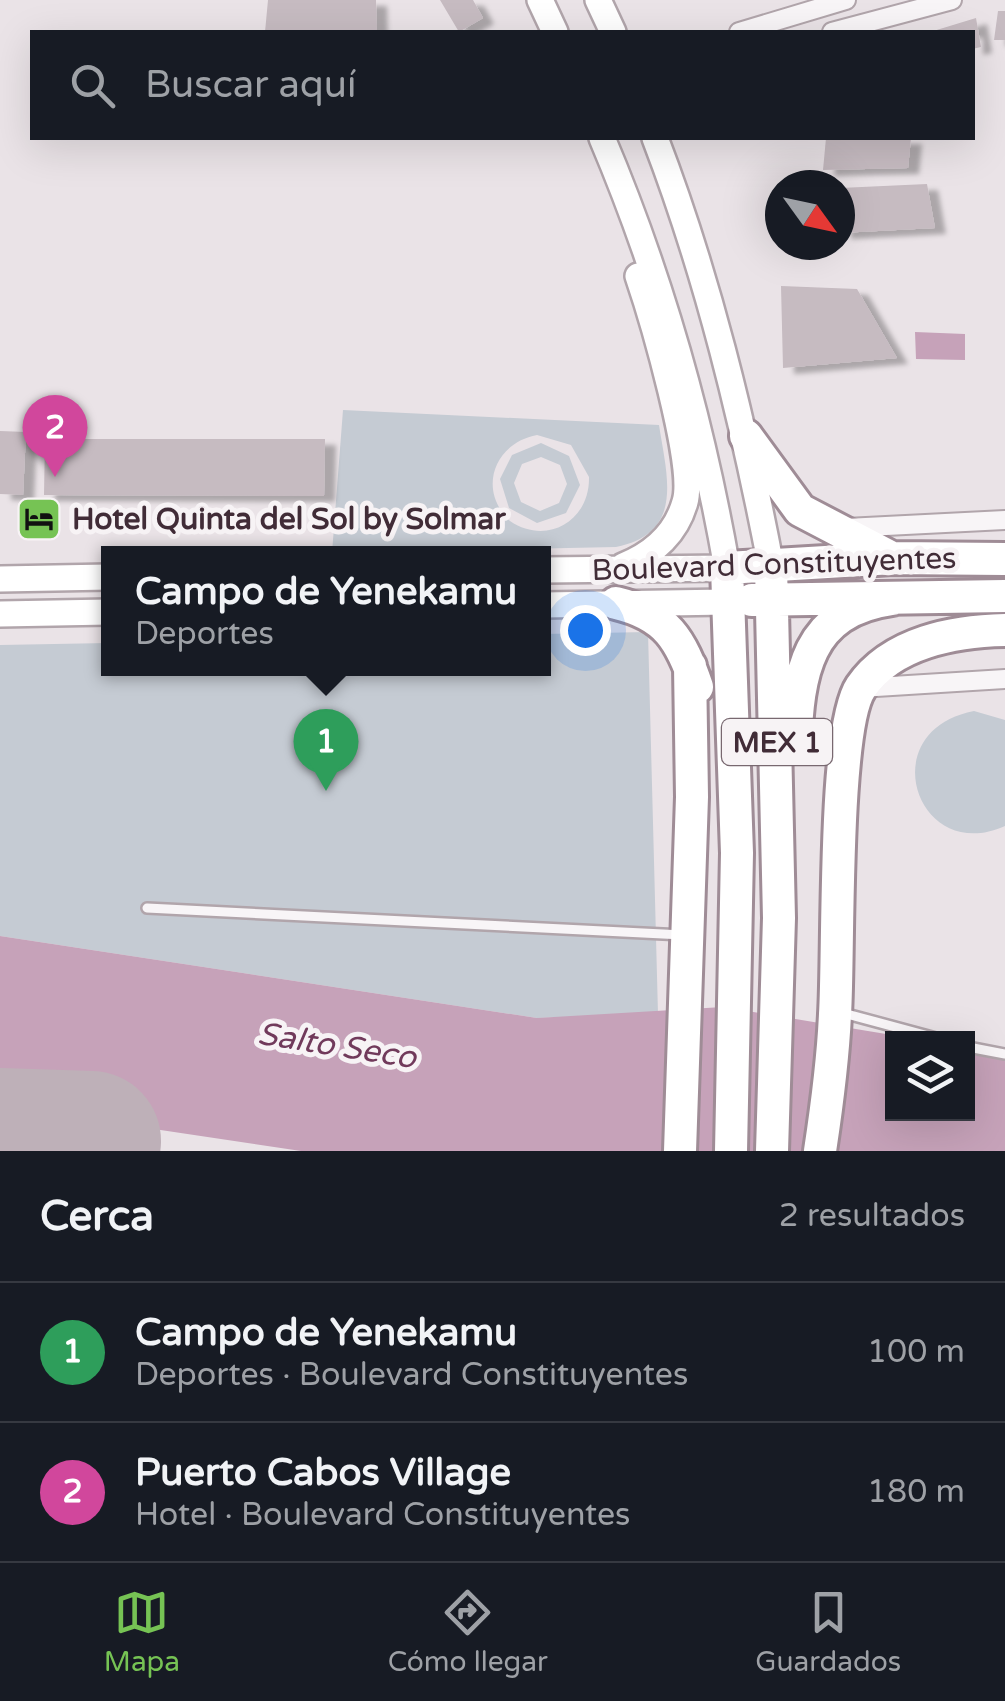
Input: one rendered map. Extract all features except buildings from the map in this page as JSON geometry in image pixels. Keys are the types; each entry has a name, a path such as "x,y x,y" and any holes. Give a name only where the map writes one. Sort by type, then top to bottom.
{"highway":[{"path":"746,436 800,510 829,529 892,558"},
{"name":"Boulevard Constituyentes","path":"727,602 772,583 892,558 1005,558"},
{"name":"Boulevard Constituyentes","path":"727,568 772,583 892,599 1005,596"},
{"name":"MEX 1","path":"727,568 738,915 731,1151"},
{"name":"MEX 1","path":"772,583 779,918 772,1151"},
{"name":"MEX 1","path":"778,876 793,782 799,695 811,652 838,616 856,606 892,599"},
{"path":"616,604 660,619 675,634 690,666 725,774 737,853"},
{"path":"820,1151 836,1011 846,738 860,688 891,658 935,638 1005,630"},
{"path":"680,1151 692,797 690,666"}],"main road":[{"path":"540,0 554,30"},
{"path":"598,0 611,30"},
{"path":"600,140 656,276 689,379 727,568"},
{"path":"600,140 645,297 688,491 677,522 663,542 644,558 616,568"},
{"path":"656,140 695,253 746,436 772,583"},
{"name":"Boulevard Constituyentes","path":"551,570 727,568"},
{"path":"0,579 101,578"},
{"name":"Boulevard Constituyentes","path":"551,605 727,602"},
{"path":"0,614 101,612"}],"street":[{"path":"745,30 846,0"},
{"path":"840,30 952,0"},
{"path":"829,529 1005,520"},
{"path":"860,688 1005,679"}],"lane":[{"path":"147,908 686,935"},
{"path":"836,1011 910,1031"},
{"path":"975,1048 1005,1054"}],"shaded area":[{"path":"343,410 659,425 667,483 662,516 638,540 616,547 333,546","holes":["537,435 571,445 589,477 582,506 574,517 552,530 538,531 510,521 494,496 495,469 501,458 510,447"]},
{"path":"541,443 569,456 580,485 566,513 537,523 509,508 500,479 512,455","holes":["541,457 560,465 567,484 559,503 540,511 521,502 514,483 522,464"]},
{"path":"648,632 658,1014 537,1018 0,936 0,645 101,643 101,676 551,676 551,634"},
{"path":"974,711 1005,720 1005,826 974,833 949,828 929,812 918,791 915,767 923,743 942,723"}],"water":[{"path":"915,332 965,334 965,360 916,359"},
{"name":"Salto Seco","path":"0,936 537,1018 723,1007 885,1034 885,1121 975,1121 975,1054 1005,1057 1005,1151 301,1151 0,1106"}],"runway":[{"path":"0,1138 91,1141"}],"place":[{"name":"Puerto Cabos Village","path":"55,477"},
{"name":"Hotel Quinta del Sol by Solmar","path":"39,519"},
{"name":"Campo de Yenekamu","path":"326,791"}]}
